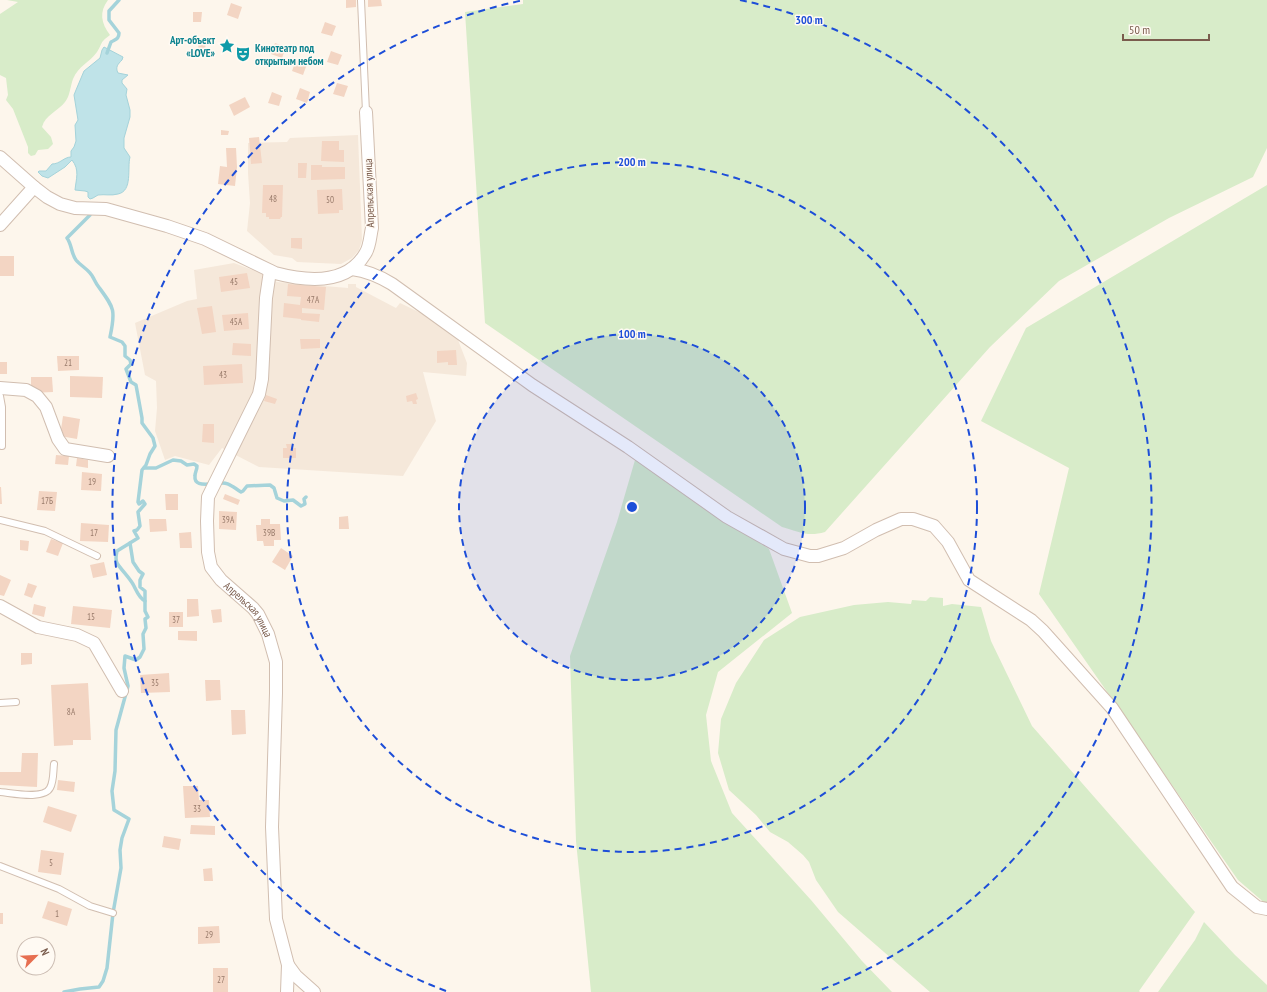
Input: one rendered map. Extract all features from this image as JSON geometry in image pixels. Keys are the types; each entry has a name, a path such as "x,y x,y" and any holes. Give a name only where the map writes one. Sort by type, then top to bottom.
{"street":[{"name":"Апрельская улица","path":"352,269 365,255 372,228 366,112"},
{"path":"0,157 34,187 53,200 66,206 75,208 106,209 167,226 205,239 270,272 288,277 314,279 334,277 352,269 361,270 375,275 392,284 532,385 628,447 727,517 784,549 810,556 818,556 844,548 876,530 901,519 913,519 934,526 948,542 969,580 1035,624 1112,708 1232,887 1257,907 1267,909"},
{"path":"0,225 34,187"},
{"name":"Апрельская улица","path":"270,272 266,298 262,379 259,394 208,497 207,521 208,552 211,567 221,580 258,614 268,634 276,662 272,828 276,919 288,965 287,992"},
{"path":"0,388 26,390 37,396 46,407 58,439 65,449 108,456"},
{"path":"0,606 38,627 77,634 94,643 122,691"},
{"name":"Апрельская улица","path":"288,965 296,976 314,992"}],"lane":[{"path":"360,0 366,112"},
{"path":"0,396 2,407 2,446"},
{"path":"0,520 45,531 98,556"},
{"path":"0,703 16,702"},
{"path":"0,792 39,795 45,794 50,790 52,784 54,764"},
{"path":"0,866 60,889 90,906 113,913"}],"shaded area":[{"path":"358,135 362,240 359,250 352,258 341,264 297,262 292,258 274,255 247,231 250,203 248,143 287,142 290,138"},
{"path":"234,263 258,272 277,282 348,288 348,284 356,284 356,287 396,308 400,303 425,315 458,340 467,363 466,376 423,372 436,421 403,476 259,467 222,448 209,465 175,456 165,460 155,431 157,408 156,381 145,375 135,323 187,301 197,299 194,270"}],"green space":[{"path":"7,0 108,0 103,9 102,18 110,35 103,42 94,56 75,74 65,102 46,119 42,127 51,137 53,144 48,149 38,150 35,155 31,156 28,153 28,147 13,109 6,100 8,95 6,78 0,75 0,14 18,2"},
{"path":"523,0 1267,0 1267,148 1253,177 1169,218 1059,281 990,347 825,532 814,534 804,533 782,527 485,323 465,12 523,4"},
{"path":"1267,185 1267,905 1238,880 1039,594 1069,468 981,421 1026,328"},
{"path":"635,460 769,549 792,613 718,672 706,715 711,761 732,813 811,900 862,961 892,992 591,992 576,841 570,656 617,522"},
{"path":"930,597 943,598 943,606 952,604 981,607 991,641 1032,726 1195,912 1139,991 1140,992 930,992 838,912 816,880 809,862 803,855 788,842 770,832 756,815 729,790 718,753 721,719 736,683 764,640 800,617 854,605 888,602 911,604 912,600 926,601"},
{"path":"1204,922 1235,955 1267,985 1267,992 1158,992 1195,940"}],"water":[{"path":"104,47 123,57 117,66 117,71 118,73 128,75 122,80 122,83 127,89 126,95 130,110 130,117 124,138 124,148 130,157 128,184 123,192 118,194 98,195 90,199 88,197 88,192 75,190 77,171 72,160 65,167 48,178 42,176 38,172 46,171 52,164 71,157 71,151 76,141 75,125 78,120 74,95 84,71 100,58"}],"building":[{"path":"346,0 356,0 356,7 346,8"},
{"path":"368,0 381,0 382,6 368,7"},
{"path":"231,3 242,7 238,19 227,15"},
{"path":"193,12 202,12 201,22 193,22"},
{"path":"325,22 336,26 332,36 321,33"},
{"path":"205,41 206,54 199,55 198,42"},
{"path":"275,43 286,47 282,58 271,54"},
{"path":"331,51 342,55 338,65 327,62"},
{"path":"296,60 307,64 303,75 292,71"},
{"path":"337,83 348,86 344,97 333,94"},
{"path":"300,88 310,92 307,103 296,99"},
{"path":"272,92 282,96 279,106 268,103"},
{"path":"245,97 250,107 234,116 229,105"},
{"path":"221,130 229,131 228,135 221,135"},
{"path":"259,137 262,163 251,164 249,138"},
{"path":"322,141 339,141 339,150 344,150 344,162 321,161"},
{"path":"226,148 236,148 237,167 235,186 218,184 220,166 227,167"},
{"path":"298,163 307,163 306,178 298,178"},
{"path":"311,165 322,165 322,167 345,167 345,179 311,180"},
{"path":"263,185 283,185 282,217 280,219 269,219 269,217 266,217 266,213 262,213"},
{"path":"342,189 343,210 339,210 339,213 318,214 317,190"},
{"path":"291,238 302,238 302,249 291,248"},
{"path":"0,256 14,256 14,276 0,276"},
{"path":"247,273 250,288 221,292 219,277"},
{"path":"288,284 326,287 324,310 302,308 302,313 320,314 319,322 283,317 284,303 300,305 301,297 287,296"},
{"path":"212,306 216,332 202,334 197,308"},
{"path":"248,313 249,329 224,331 222,315"},
{"path":"300,339 320,339 320,348 301,349"},
{"path":"233,343 251,344 251,356 232,355"},
{"path":"456,350 457,365 448,365 448,362 437,363 437,351"},
{"path":"57,356 79,356 79,370 58,371"},
{"path":"0,362 7,362 7,374 0,374"},
{"path":"242,364 243,383 204,385 203,366"},
{"path":"70,376 103,377 102,398 70,397"},
{"path":"31,377 52,377 53,392 31,393"},
{"path":"416,393 418,399 416,400 417,404 413,404 412,401 407,402 406,396"},
{"path":"266,395 277,399 275,404 264,401"},
{"path":"63,416 80,419 77,439 60,436"},
{"path":"203,424 214,424 214,443 202,442"},
{"path":"286,444 291,444 291,448 296,448 296,458 283,458 283,448 287,448"},
{"path":"56,455 69,456 68,465 55,464"},
{"path":"77,458 88,460 88,468 76,466"},
{"path":"82,472 102,474 101,491 81,490"},
{"path":"1,487 2,504 0,504"},
{"path":"39,491 57,492 55,511 37,510"},
{"path":"165,494 178,494 178,510 166,510"},
{"path":"225,494 240,500 238,505 223,499"},
{"path":"219,511 237,512 236,530 219,529"},
{"path":"348,516 349,529 339,529 339,517"},
{"path":"149,519 166,519 167,531 150,532"},
{"path":"261,519 270,519 270,524 280,524 281,540 274,540 274,546 264,546 263,541 257,541 256,525 261,525"},
{"path":"81,523 109,525 108,542 80,541"},
{"path":"191,532 192,548 180,548 179,533"},
{"path":"51,539 63,543 58,556 46,552"},
{"path":"20,540 29,541 28,551 20,550"},
{"path":"281,548 293,556 285,570 272,562"},
{"path":"104,562 107,575 93,578 90,565"},
{"path":"0,575 11,580 4,596 0,595"},
{"path":"28,583 37,586 32,598 24,595"},
{"path":"187,599 198,599 199,616 187,617"},
{"path":"34,604 46,607 44,617 32,614"},
{"path":"73,606 112,610 110,628 71,624"},
{"path":"221,609 222,622 213,623 211,610"},
{"path":"169,612 183,612 183,627 169,627"},
{"path":"178,631 197,631 197,641 178,640"},
{"path":"21,653 32,653 32,664 21,665"},
{"path":"169,673 170,692 141,693 140,675"},
{"path":"205,680 220,680 221,700 206,701"},
{"path":"88,683 91,740 73,740 73,745 54,746 51,685"},
{"path":"231,710 245,710 246,734 232,735"},
{"path":"22,753 38,753 37,787 0,785 0,772 21,772"},
{"path":"58,780 75,782 74,792 57,790"},
{"path":"183,786 198,786 199,800 209,800 210,817 185,818"},
{"path":"48,806 77,815 71,832 43,822"},
{"path":"191,825 215,826 215,835 190,834"},
{"path":"164,836 181,839 179,850 162,847"},
{"path":"41,850 64,853 61,875 38,872"},
{"path":"212,868 213,881 204,881 203,869"},
{"path":"48,901 72,909 67,926 42,918"},
{"path":"0,913 3,913 3,924 0,924"},
{"path":"219,926 220,943 198,944 198,927"},
{"path":"213,968 228,968 228,992 213,992"}],"waterway":[{"path":"107,53 111,42 117,39 119,35 109,20 109,11 119,0"},
{"path":"90,215 67,238 76,260 91,274 110,304 113,314 110,337 122,342 125,346 125,356 130,360 131,364 126,369 131,382 136,385 142,423 153,438 155,446 142,470 138,502 139,504 143,501 145,504 138,512 140,526 134,531 138,538 130,543 133,562 143,574 140,580 140,587 145,591 145,601"},
{"path":"144,468 156,468 173,460 181,461 187,465 194,464 197,466 195,476 196,481 200,484 211,484"},
{"path":"218,484 227,484 241,492 247,486 270,485 274,488 277,498 284,501 293,500 301,506 305,504 304,499 306,497"},
{"path":"64,992 99,987 103,981 107,968 113,913 121,868 120,850 122,838 129,819 114,810 112,791 115,771 116,730 128,686 124,668 125,656 136,660 140,657 144,649 143,634 146,628 145,619 148,617 145,611 145,601 140,597 116,560 117,551 130,543"}],"place":[{"name":"Арт-объект «LOVE»","path":"227,46"},
{"name":"Кинотеатр под открытым небом","path":"243,54"}]}
